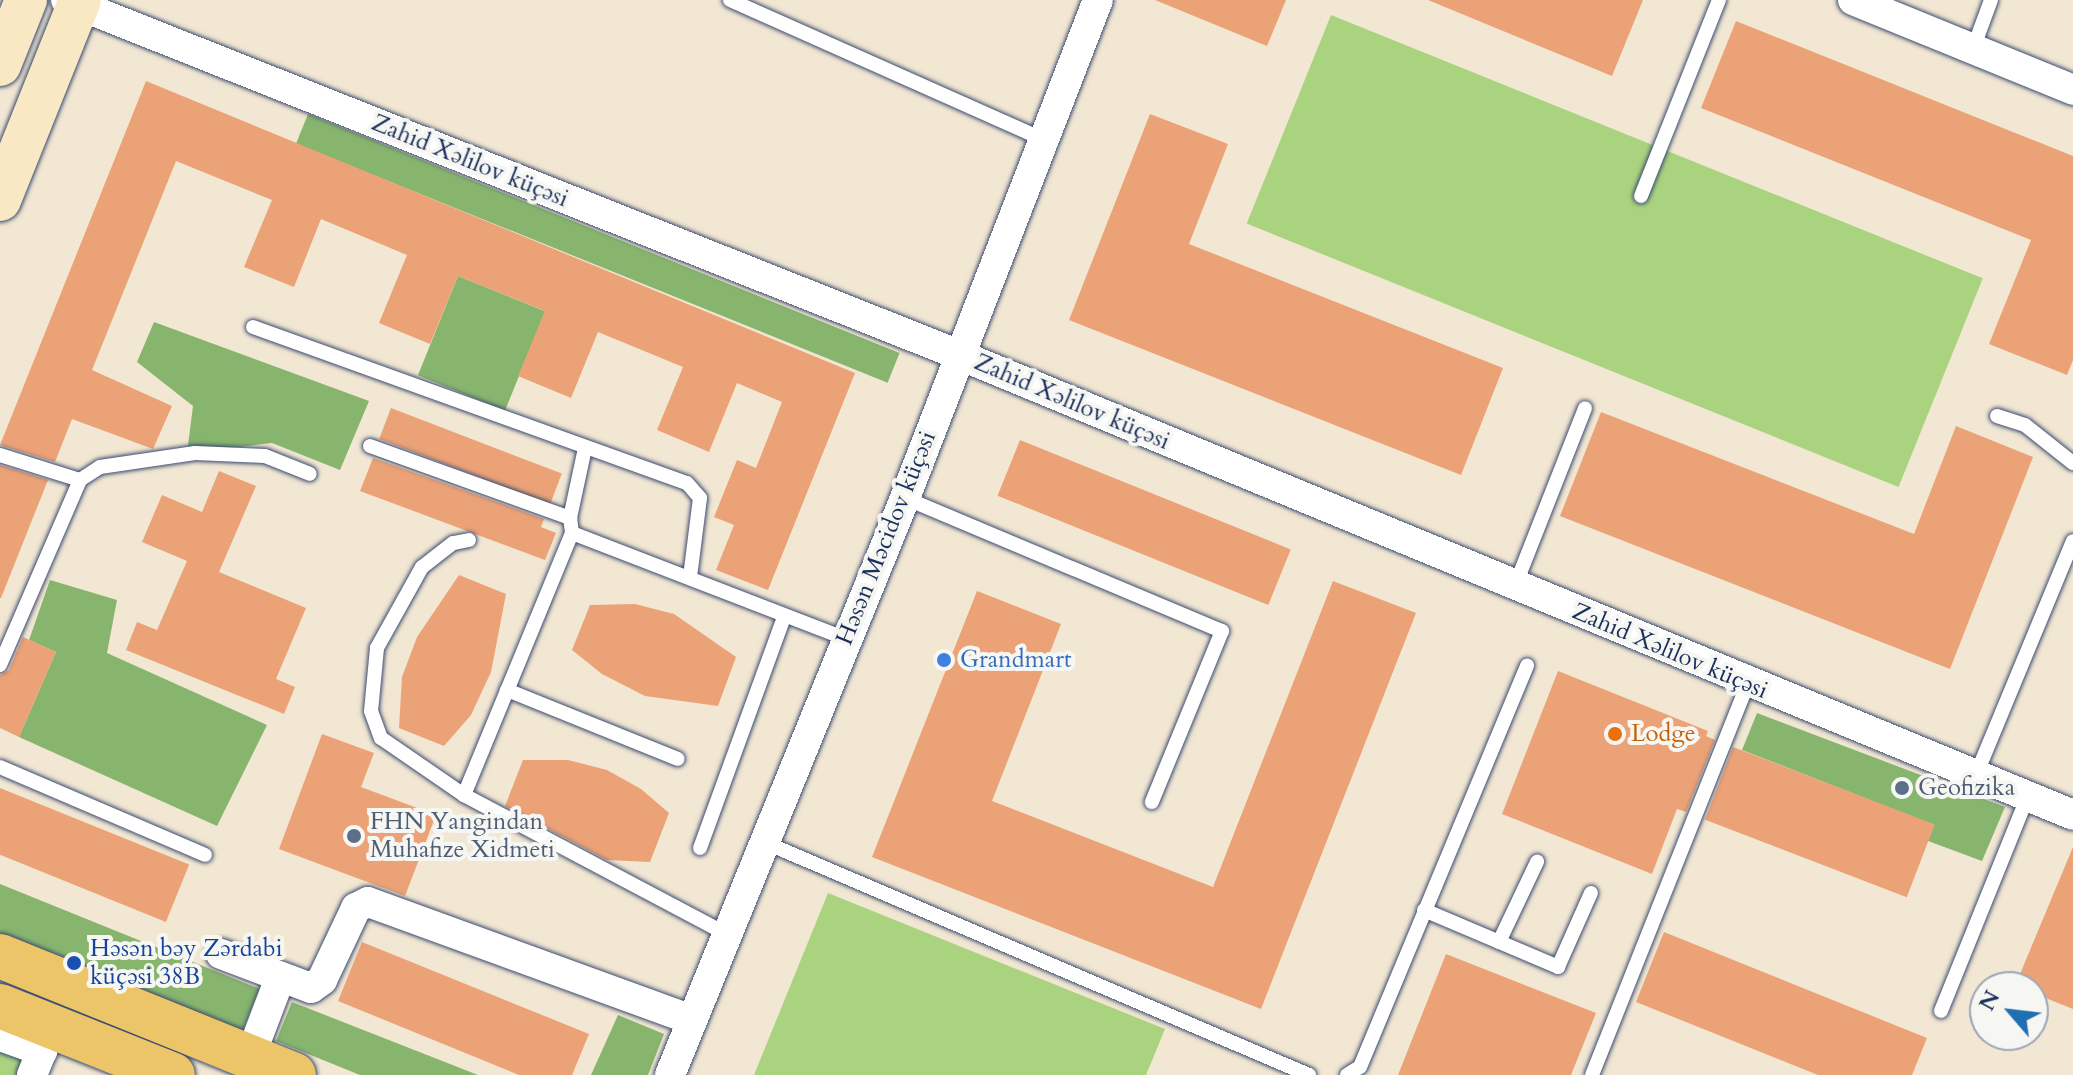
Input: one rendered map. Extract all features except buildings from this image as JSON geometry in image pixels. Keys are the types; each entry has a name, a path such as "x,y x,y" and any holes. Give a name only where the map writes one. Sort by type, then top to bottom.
{"main road":[{"path":"2,53 26,0"},
{"path":"0,200 75,2"},
{"path":"0,956 294,1075"},
{"path":"0,1006 42,1051 173,1075"}],"street":[{"name":"Həsən Məcidov küçəsi","path":"670,1075 905,498 957,354 1098,0"},
{"path":"1853,0 2073,90"},
{"name":"Zahid Xəlilov küçəsi","path":"75,2 957,354 2073,815"},
{"path":"221,954 311,988 322,980 342,931 356,908 368,902 692,1020"},
{"path":"250,1057 280,978"},
{"path":"0,1036 42,1051"}],"lane":[{"path":"730,0 1042,139"},
{"path":"1641,196 1719,0"},
{"path":"1973,49 1991,0"},
{"path":"253,327 585,448 621,456 687,483 700,498 690,577"},
{"path":"1515,586 1585,408"},
{"path":"1997,416 2025,425 2073,463"},
{"path":"370,446 571,525 784,617 847,639"},
{"path":"464,795 571,525 585,448"},
{"path":"0,665 80,480 100,467 195,453 265,456 310,474"},
{"path":"0,455 80,480"},
{"path":"905,498 1222,631 1152,802"},
{"path":"469,540 453,543 422,567 399,602 377,648 371,711 381,738 464,795 726,934"},
{"path":"1976,775 2073,541"},
{"path":"700,848 784,617"},
{"path":"1347,1075 1360,1067 1527,665"},
{"path":"1592,1075 1748,683"},
{"path":"507,690 678,759"},
{"path":"0,767 205,855"},
{"path":"1941,1011 2028,796"},
{"path":"764,842 1309,1075"},
{"path":"1499,942 1537,862"},
{"path":"1424,910 1558,967 1591,893"}],"green space":[{"path":"1331,15 1983,278 1899,487 1247,224"},
{"path":"308,114 900,353 888,383 296,144"},
{"path":"458,276 545,311 505,410 418,375"},
{"path":"154,322 369,401 340,470 272,443 187,453 193,406 137,362"},
{"path":"50,580 117,600 107,653 267,725 217,826 19,737 56,652 29,640"},
{"path":"1757,713 2005,807 1982,861 1928,841 1934,825 1742,750"},
{"path":"0,884 260,989 239,1039 0,942"},
{"path":"828,893 1165,1029 1146,1075 754,1075"},
{"path":"292,1002 478,1075 360,1075 276,1041"},
{"path":"618,1015 664,1034 648,1075 591,1075"},
{"path":"0,1031 32,1044 20,1075 0,1075"}],"place":[{"name":"Grandmart","path":"944,660"},
{"name":"Lodge","path":"1615,734"},
{"name":"Geofizika","path":"1902,788"},
{"name":"FHN Yangindan Muhafize Xidmeti","path":"354,836"},
{"name":"Həsən bəy Zərdabi küçəsi 38B","path":"74,963"}]}
